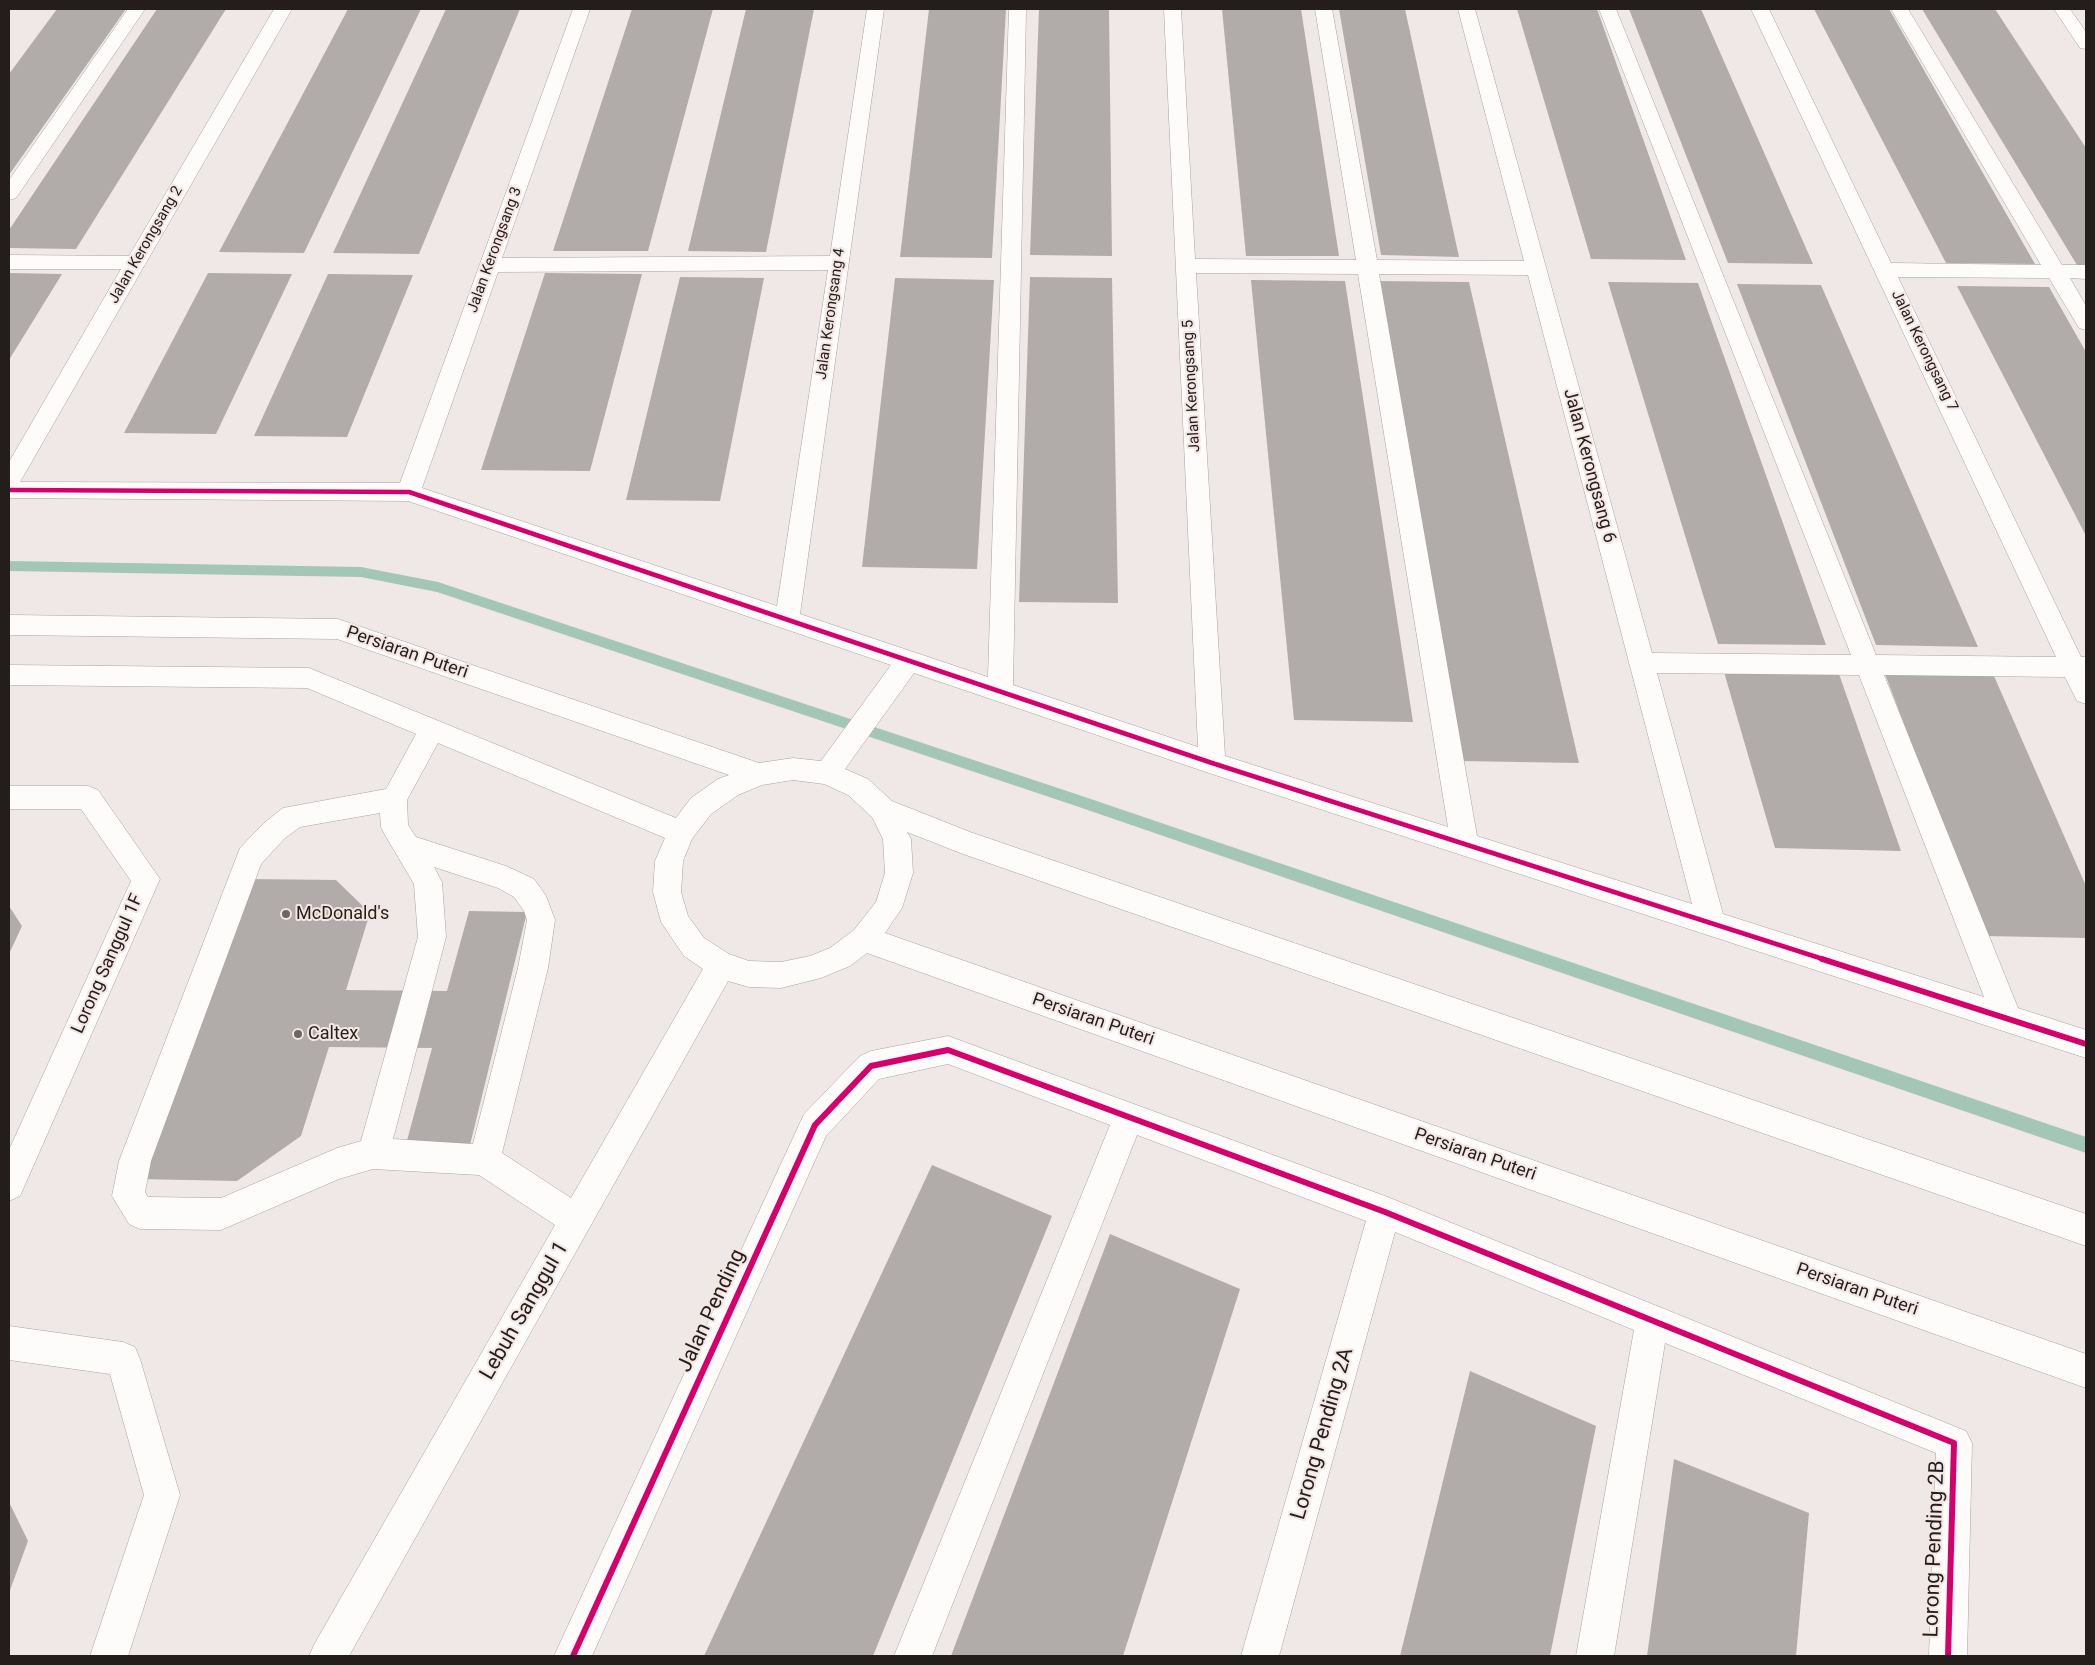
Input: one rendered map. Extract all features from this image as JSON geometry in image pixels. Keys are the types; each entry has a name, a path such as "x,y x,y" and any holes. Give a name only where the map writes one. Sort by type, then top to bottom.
{"street":[{"path":"9,194 136,9"},
{"name":"Jalan Kerongsang 2","path":"9,481 283,9"},
{"name":"Jalan Kerongsang 3","path":"410,492 581,9"},
{"name":"Jalan Kerongsang 4","path":"787,620 876,9"},
{"path":"1000,691 1018,9"},
{"name":"Jalan Kerongsang 5","path":"1172,9 1212,763"},
{"path":"1324,9 1465,844"},
{"name":"Jalan Kerongsang 6","path":"1467,9 1711,923"},
{"path":"1608,9 2007,1018"},
{"name":"Jalan Kerongsang 7","path":"1760,9 1885,270 2080,667 2086,694"},
{"path":"1900,9 2086,323"},
{"path":"2062,9 2086,44"},
{"path":"9,262 136,262"},
{"path":"490,265 839,263"},
{"path":"1186,266 1536,268"},
{"path":"1885,270 2086,272"},
{"path":"9,490 410,492 1212,763 2086,1044"},
{"name":"Persiaran Puteri","path":"9,625 338,629 760,774"},
{"path":"826,773 909,660"},
{"path":"1642,663 2080,667"},
{"path":"9,675 309,678 681,832"},
{"path":"373,1153 432,937 428,882 395,827 393,812 394,799 432,729"},
{"path":"882,809 897,839 899,873 888,908 864,939 840,957 811,969 781,975 749,974 722,965 694,946 675,922 666,892 669,862 681,832 701,806 728,787 760,774 793,770 826,773 858,787 882,809 963,842 2086,1230"},
{"name":"Lorong Sanggul 1F","path":"9,797 88,798 146,879 9,1184"},
{"path":"394,799 293,816 274,830 250,857 135,1161 128,1196 140,1213 221,1214 337,1164 373,1153 484,1160 576,1220"},
{"path":"407,846 506,878 524,888 536,905 541,920 533,968 484,1160"},
{"name":"Persiaran Puteri","path":"864,939 2086,1371"},
{"name":"Lebuh Sanggul 1","path":"328,1656 722,965"},
{"name":"Jalan Pending","path":"573,1656 815,1125 871,1066 948,1050 1129,1117"},
{"path":"914,1656 1129,1117 1385,1212 1652,1320 1595,1656"},
{"name":"Lorong Pending 2A","path":"1260,1656 1385,1212"},
{"name":"Lorong Pending 2B","path":"1652,1320 1954,1443 1948,1656"},
{"path":"9,1343 122,1359 162,1495 109,1656"}],"building":[{"path":"57,9 126,9 9,175 9,74"},
{"path":"157,9 226,9 76,249 9,248 9,230"},
{"path":"348,9 421,9 304,253 219,252"},
{"path":"446,9 520,9 419,254 333,253"},
{"path":"632,9 713,9 648,251 553,251"},
{"path":"746,9 814,9 766,252 688,251"},
{"path":"929,9 1006,9 992,258 900,257"},
{"path":"1039,9 1109,9 1112,256 1030,255"},
{"path":"1222,9 1301,9 1339,256 1246,256"},
{"path":"1339,9 1405,9 1459,257 1381,255"},
{"path":"1517,9 1597,9 1686,260 1591,259"},
{"path":"1629,9 1701,9 1813,264 1728,263"},
{"path":"1814,9 1889,9 2035,264 1946,263"},
{"path":"1922,9 1995,9 2086,148 2086,265 2077,265"},
{"path":"9,273 62,274 9,360"},
{"path":"208,273 292,274 216,434 124,433"},
{"path":"545,273 642,274 590,471 481,470"},
{"path":"328,274 413,275 347,437 254,436"},
{"path":"680,277 764,278 720,501 626,500"},
{"path":"1030,277 1112,278 1118,603 1019,602"},
{"path":"895,278 994,280 977,569 862,567"},
{"path":"1251,280 1345,281 1413,722 1294,720"},
{"path":"1376,281 1469,282 1579,763 1460,761"},
{"path":"1608,282 1698,283 1826,645 1718,644"},
{"path":"1737,284 1821,285 1978,647 1876,645"},
{"path":"1957,286 2049,287 2086,352 2086,536"},
{"path":"1724,672 1839,674 1901,851 1775,848"},
{"path":"1885,674 1994,676 2086,886 2086,938 1985,936"},
{"path":"248,879 336,880 370,913 346,990 447,991 469,911 527,912 469,1149 405,1148 432,1048 329,1047 301,1136 237,1181 138,1179"},
{"path":"9,906 22,926 9,954"},
{"path":"932,1165 1052,1216 873,1656 704,1656"},
{"path":"1110,1234 1240,1289 1123,1656 951,1656"},
{"path":"1470,1371 1596,1426 1550,1656 1400,1656"},
{"path":"1674,1459 1809,1513 1796,1656 1647,1656"},
{"path":"9,1502 28,1541 9,1593"}],"waterway":[{"path":"9,566 361,572 438,587 1076,800 2086,1145"}],"cycle path":[{"path":"9,490 409,492 1212,763 2086,1044"},
{"path":"573,1656 815,1125 871,1066 948,1050 1385,1212 1954,1443 1948,1656"}],"place":[{"name":"McDonald's","path":"286,914"},
{"name":"Caltex","path":"298,1034"}]}
